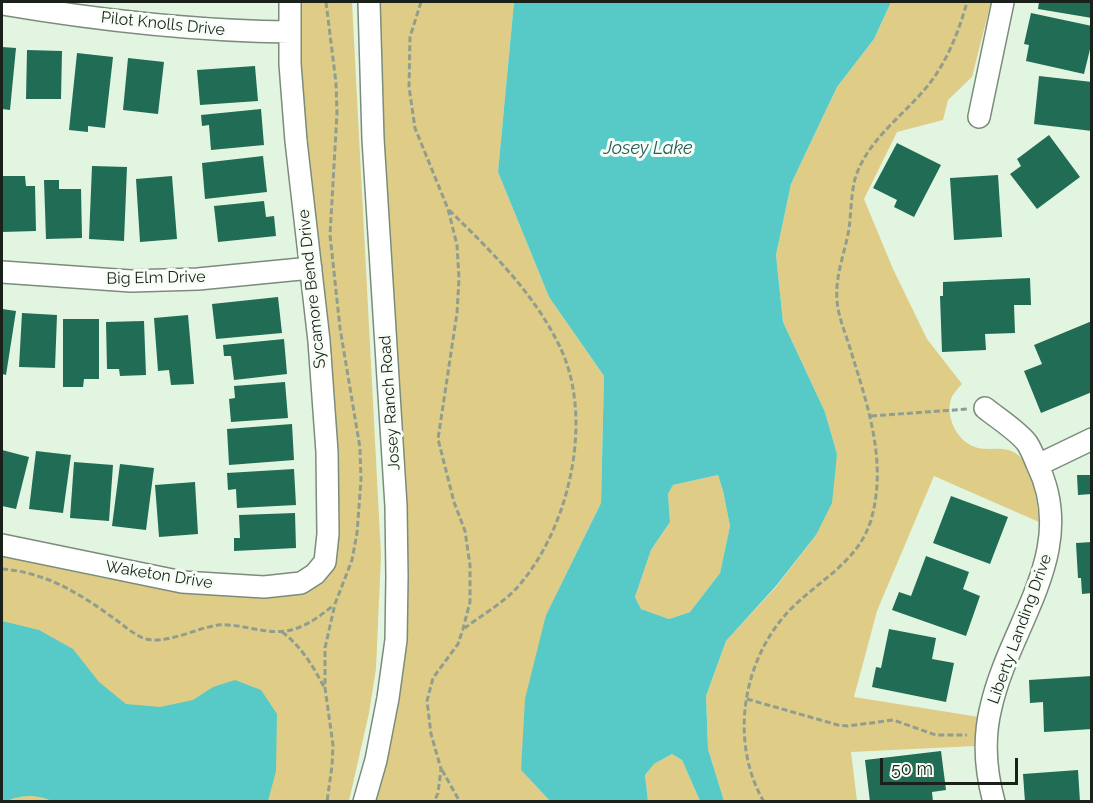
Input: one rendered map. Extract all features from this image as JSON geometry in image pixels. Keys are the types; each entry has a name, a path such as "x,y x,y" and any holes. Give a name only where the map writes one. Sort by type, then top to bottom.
{"street":[{"name":"Sycamore Bend Drive","path":"290,2 290,64 296,141 319,341 327,452 328,522 325,562 315,573"},
{"name":"Josey Ranch Road","path":"364,801 376,760 388,698 396,640 397,578 396,506 373,139 369,2"},
{"path":"979,117 1003,2"},
{"name":"Pilot Knolls Drive","path":"2,4 58,14 189,28 290,32"},
{"name":"Big Elm Drive","path":"2,272 130,281 198,279 311,268"},
{"name":"Liberty Landing Drive","path":"985,408 1026,442 1047,483 1053,517 1051,538 1040,578 996,686 986,733 986,765 994,801"},
{"path":"1038,465 1092,439"},
{"name":"Waketon Drive","path":"2,545 182,582 264,587 301,583 315,573"}],"path":[{"path":"421,2 410,37 410,97 415,128 448,209 457,245 459,278 457,313 438,439 454,502 465,531 470,565 470,603 463,629 458,644 433,678 428,701 431,734 441,769 460,801"},
{"path":"764,801 754,784 747,757 745,722 752,672 770,634 797,602 842,567 858,547 870,523 876,500 878,474 871,416 837,300 840,267 848,231 855,179 880,136 930,83 949,52 962,23 967,2"},
{"path":"448,209 489,250 541,311 563,354 572,381 574,411 575,449 570,480 558,518 541,554 521,584 463,629"},
{"path":"871,416 985,408"},
{"path":"2,569 40,575 64,585 85,597 139,636 158,641 221,625 282,632 308,624 335,604"},
{"path":"282,632 293,640 315,669 325,688"},
{"path":"747,699 838,726 893,720 936,735 986,733"},
{"path":"434,801 438,793 441,769"}],"shaded area":[{"path":"298,2 352,2 381,555 376,669 369,713 349,801 2,802 2,556 103,578 219,591 331,566 300,84"},
{"path":"377,2 514,2 498,172 549,297 604,376 601,503 546,615 521,770 550,801 374,802 404,479"},
{"path":"891,2 991,2 972,77 948,100 943,120 897,132 864,199 893,269 927,339 962,384 952,397 950,406 955,429 964,441 971,445 978,448 1012,451 1022,459 1032,481 1039,522 934,476 877,611 854,697 979,717 975,746 851,752 857,801 724,801 708,749 706,696 726,641 776,587 816,535 837,454 825,412 783,322 776,255 791,184 837,87 874,39"},
{"path":"718,475 730,526 720,573 690,612 669,619 641,609 635,597 651,550 670,522 668,494 673,485"},
{"path":"672,754 682,760 700,801 648,801 645,775 654,764"}],"water":[{"name":"Josey Lake","path":"514,2 891,2 874,39 837,87 791,184 776,255 783,322 825,412 837,454 832,503 816,535 776,586 726,641 706,696 708,749 724,801 700,801 682,760 672,754 654,764 645,775 648,801 550,801 521,770 525,699 546,615 601,503 604,376 549,297 498,172","holes":["718,475 730,526 720,573 690,612 669,619 641,609 635,597 651,550 670,522 668,494 673,485"]},
{"path":"2,621 39,630 73,649 99,682 126,704 160,707 193,700 213,687 235,680 261,690 277,714 276,771 268,801 54,802 30,796 2,801"}],"building":[{"path":"1039,2 1092,2 1092,18 1038,9"},
{"path":"1031,13 1092,26 1092,41 1084,74 1026,61 1029,45 1024,44"},
{"path":"2,47 16,48 10,110 2,109"},
{"path":"27,50 62,51 61,99 26,99"},
{"path":"77,53 113,57 105,128 88,126 88,132 69,130"},
{"path":"128,58 164,62 158,114 123,110"},
{"path":"255,66 258,101 200,105 197,70"},
{"path":"1039,76 1092,82 1092,131 1034,124"},
{"path":"261,109 264,145 211,150 209,125 202,126 201,115"},
{"path":"1049,135 1080,177 1037,209 1010,174 1021,166 1017,159"},
{"path":"897,143 941,165 914,217 894,207 897,200 873,188"},
{"path":"263,156 267,192 205,199 202,163"},
{"path":"92,166 127,167 124,241 89,239"},
{"path":"998,175 1002,237 954,240 950,178"},
{"path":"2,176 25,176 26,186 35,186 36,231 2,232"},
{"path":"172,176 177,239 140,242 136,179"},
{"path":"44,180 59,180 59,189 81,189 82,238 46,239"},
{"path":"264,201 266,217 274,216 276,236 218,242 214,206"},
{"path":"1030,278 1031,305 1014,305 1015,333 985,334 986,350 942,352 940,296 943,296 943,282"},
{"path":"278,297 282,333 216,339 212,304"},
{"path":"2,309 16,311 6,375 2,374"},
{"path":"22,313 57,315 55,368 19,367"},
{"path":"188,315 194,384 171,385 169,370 158,371 154,318"},
{"path":"63,319 99,319 99,379 84,379 83,387 63,387"},
{"path":"144,321 146,375 120,376 119,369 107,369 106,322"},
{"path":"1092,321 1092,392 1041,413 1024,371 1042,364 1034,345"},
{"path":"284,339 287,374 234,380 231,356 224,356 223,345"},
{"path":"285,382 288,418 231,422 229,399 235,398 234,386"},
{"path":"292,424 294,460 229,465 227,429"},
{"path":"2,450 29,457 16,509 2,506"},
{"path":"36,451 71,455 63,513 29,509"},
{"path":"74,462 113,465 109,521 70,518"},
{"path":"120,464 154,468 146,530 112,526"},
{"path":"294,469 296,505 237,508 236,489 228,490 227,473"},
{"path":"1077,475 1092,475 1092,494 1078,495"},
{"path":"195,482 198,534 159,537 155,485"},
{"path":"951,496 1008,517 990,564 933,543"},
{"path":"295,513 296,548 234,551 234,538 240,538 239,515"},
{"path":"1092,542 1092,593 1082,594 1081,578 1078,578 1076,543"},
{"path":"926,556 969,572 963,589 980,596 966,636 892,610 899,592 911,596"},
{"path":"889,629 936,638 932,659 954,663 946,702 872,687 876,667 881,668"},
{"path":"1092,676 1092,729 1044,732 1043,702 1030,703 1029,680"},
{"path":"941,751 946,790 932,792 933,802 870,802 865,760"},
{"path":"1078,770 1080,802 1025,802 1023,774"}]}
